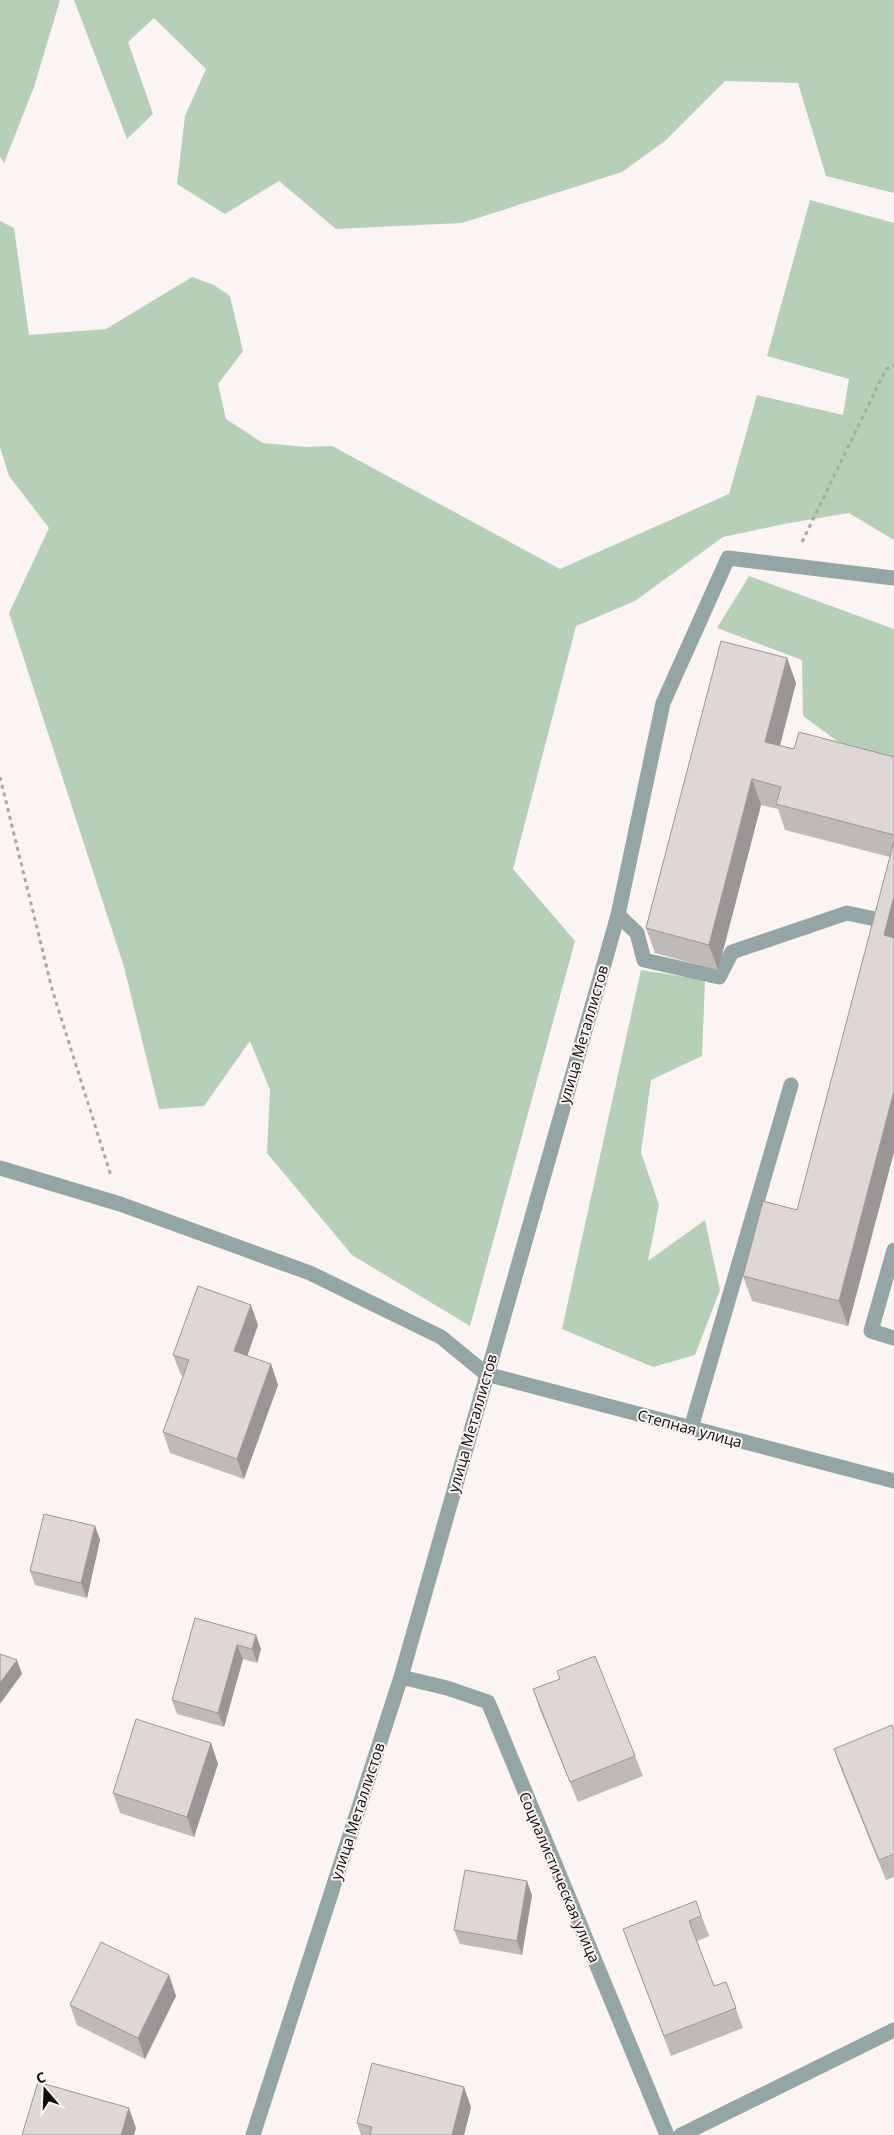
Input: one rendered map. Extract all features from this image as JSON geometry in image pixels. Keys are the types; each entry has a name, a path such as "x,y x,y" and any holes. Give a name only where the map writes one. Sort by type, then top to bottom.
{"street":[{"name":"улица Металлистов","path":"252,2135 401,1677 618,914 663,703 728,558 791,566"},
{"path":"791,566 894,578"},
{"path":"618,914 637,933 644,960 719,977 732,952 847,913 889,922"},
{"path":"691,1428 790,1085"},
{"path":"0,1168 120,1204 310,1273 441,1337 486,1374"},
{"path":"894,1250 871,1331 894,1338"},
{"name":"Степная улица","path":"486,1374 894,1481"},
{"name":"Социалистическая улица","path":"401,1677 447,1688 488,1702 667,2135"},
{"path":"681,2135 894,2030"}],"path":[{"path":"791,566 886,369 894,364"},
{"path":"0,777 52,989 120,1204"}],"green space":[{"path":"0,0 60,0 34,87 4,163 0,157"},
{"path":"74,0 894,0 894,193 826,176 798,83 725,81 665,141 622,172 462,223 336,229 279,181 225,214 177,184 185,116 206,69 154,18 128,42 153,114 127,139"},
{"path":"810,200 894,223 894,540 849,513 723,537 635,601 576,626 513,869 575,941 470,1326 352,1255 267,1153 270,1090 250,1041 204,1106 159,1109 124,967 9,613 49,528 9,476 0,447 0,221 14,228 29,335 106,329 192,277 214,285 230,296 243,351 218,384 226,419 263,443 307,447 332,446 560,569 729,494 757,395 843,415 849,379 767,356"},
{"path":"749,576 894,629 894,764 841,744 803,716 802,660 717,628"},
{"path":"641,970 705,980 702,1056 651,1080 641,1152 659,1205 648,1261 705,1220 720,1290 695,1355 653,1367 562,1329"}],"building":[{"path":"721,641 787,658 765,742 794,749 799,732 894,757 894,835 776,804 781,787 752,779 709,945 646,928"},
{"path":"894,841 894,896 884,935 894,938 894,1091 839,1301 743,1276 763,1201 797,1210"},
{"path":"198,1286 251,1305 234,1351 271,1364 237,1459 163,1432 189,1360 173,1355"},
{"path":"44,1514 95,1526 81,1583 30,1571"},
{"path":"195,1618 256,1635 252,1649 237,1645 218,1713 172,1700"},
{"path":"0,1654 17,1660 0,1683"},
{"path":"595,1656 635,1756 570,1782 533,1689 560,1679 557,1671"},
{"path":"136,1719 211,1743 187,1817 113,1793"},
{"path":"892,1725 894,1732 894,1854 879,1860 834,1749"},
{"path":"465,1870 527,1881 517,1941 454,1930"},
{"path":"696,1901 701,1916 689,1921 714,1986 726,1982 736,2008 664,2036 623,1929"},
{"path":"101,1942 169,1975 138,2038 70,2005"},
{"path":"372,2063 464,2087 452,2135 370,2135 372,2127 357,2123"},
{"path":"38,2082 129,2108 121,2135 22,2135"}]}
